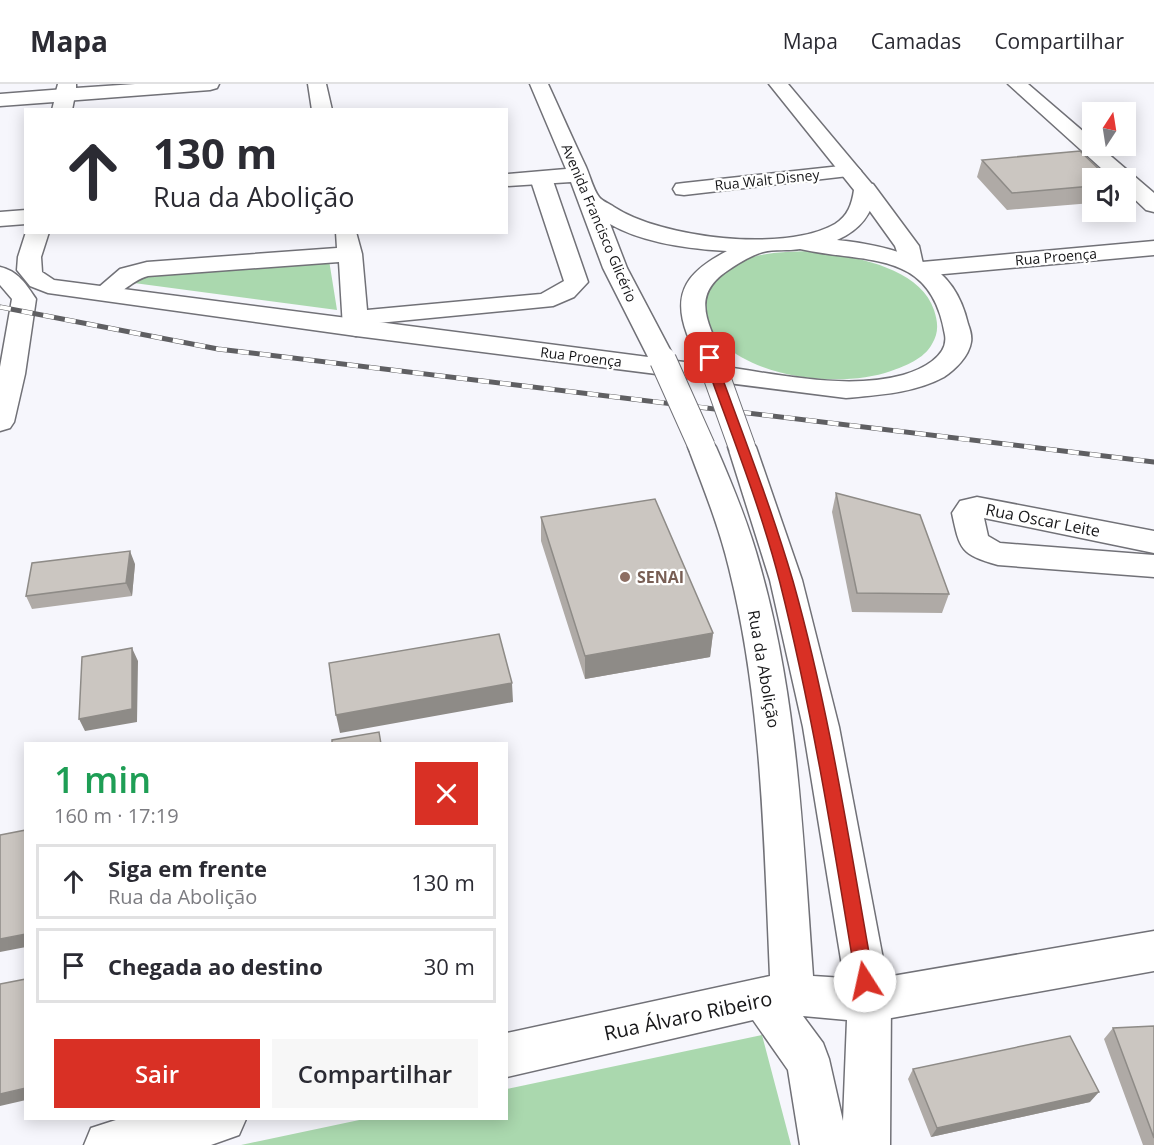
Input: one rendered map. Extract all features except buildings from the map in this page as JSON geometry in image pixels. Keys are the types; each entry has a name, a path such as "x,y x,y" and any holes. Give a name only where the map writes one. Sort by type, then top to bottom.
{"main road":[{"path":"0,100 210,84"},
{"path":"317,84 322,108"},
{"name":"Avenida Francisco Glicério","path":"539,84 590,201 615,268 663,360"},
{"path":"778,84 865,189 907,246 917,267"},
{"path":"1017,84 1112,168"},
{"name":"Rua Walt Disney","path":"684,189 850,171"},
{"path":"508,180 578,175"},
{"name":"Rua Proença","path":"356,323 544,301 561,296 571,289 576,282 541,178"},
{"path":"590,201 629,225 654,233 754,248 804,243 825,238 851,223 861,211 865,189"},
{"path":"1136,189 1154,205"},
{"path":"0,219 24,218"},
{"name":"Rua Proença","path":"37,234 28,262 29,272 34,280 48,286 356,323 846,390 874,388 914,380 945,364 959,341 952,311 944,291 917,267"},
{"path":"104,293 128,273 147,269 348,243 356,323"},
{"name":"Rua Proença","path":"804,243 858,250 917,267 1154,248"},
{"path":"754,248 707,274 696,288 692,302 697,326 742,447 786,580 821,727 869,1001 866,1145"},
{"path":"0,274 12,282 24,299 18,343 0,422"},
{"name":"Rua da Abolição","path":"663,360 726,507 749,584 774,729 781,791 778,996"},
{"name":"Rua Oscar Leite","path":"1154,543 977,507 971,508 967,513 974,542 998,554 1154,566"},
{"name":"Rua Álvaro Ribeiro","path":"508,1055 778,996 869,1001 1154,951"},
{"path":"778,996 807,1059 813,1079 824,1145"},
{"path":"108,1145 219,1120"}],"green space":[{"path":"809,251 881,265 914,283 926,295 934,310 936,336 929,349 914,361 891,371 850,379 827,379 803,377 759,365 739,356 723,344 711,331 705,319 703,306 704,295 719,274 746,259 769,254"},
{"path":"329,260 337,310 134,283 134,274"},
{"path":"762,1035 791,1145 241,1145 359,1120 508,1120 508,1089"}],"railway":[{"path":"0,307 218,349 1154,462"}],"place":[{"name":"SENAI","path":"625,577"}],"route":[{"path":"710,358 786,580 821,727 865,981"}]}
